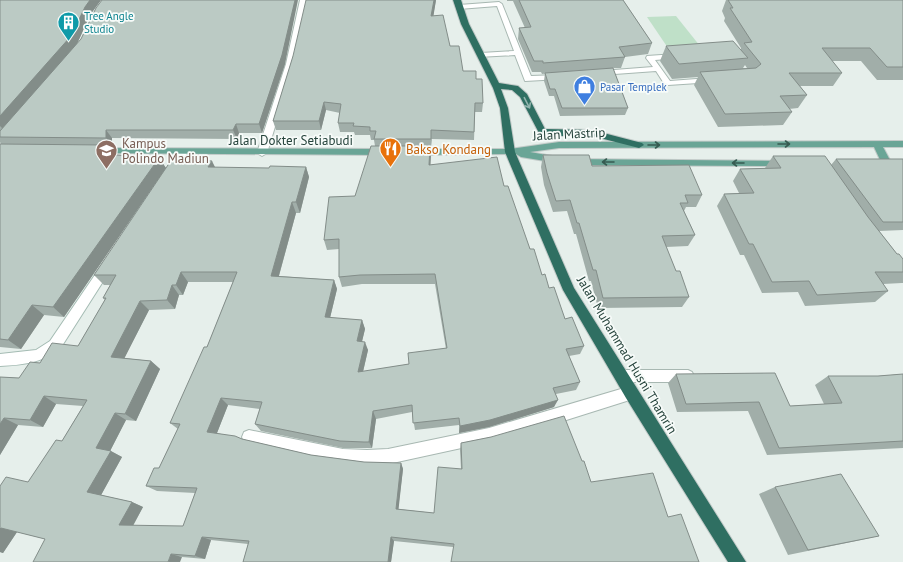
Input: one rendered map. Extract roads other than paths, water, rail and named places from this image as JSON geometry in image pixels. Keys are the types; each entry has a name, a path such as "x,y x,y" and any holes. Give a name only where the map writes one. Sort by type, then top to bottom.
{"highway":[{"name":"Jalan Muhammad Husni Thamrin","path":"458,4 465,24 495,85 504,108 510,152 569,290 631,393 738,562"},
{"path":"495,85 515,88 524,96 542,131 552,133 592,133 639,145"}],"main road":[{"path":"876,144 883,164 898,164"},
{"name":"Jalan Mastrip","path":"510,152 559,145 903,144"},
{"name":"Jalan Dokter Setiabudi","path":"80,151 262,153 510,152"},
{"name":"Jalan Mastrip","path":"510,152 569,162 796,164"}],"street":[{"path":"262,153 290,64 304,0"},
{"path":"162,184 183,152"},
{"path":"0,360 39,356 51,349 114,255"},
{"path":"249,437 318,453 357,458 402,454 473,440 570,413 631,393"}],"lane":[{"path":"458,4 499,4 528,79 566,76"},
{"path":"481,55 518,54"},
{"path":"681,55 650,58 668,83 720,79"},
{"path":"589,74 658,69"},
{"path":"621,376 697,376"}],"place":[{"name":"Tree Angle Studio","path":"68,42"},
{"name":"Pasar Templek","path":"585,106"},
{"name":"Bakso Kondang","path":"391,168"},
{"name":"Kampus Polindo Madiun","path":"107,170"}]}
